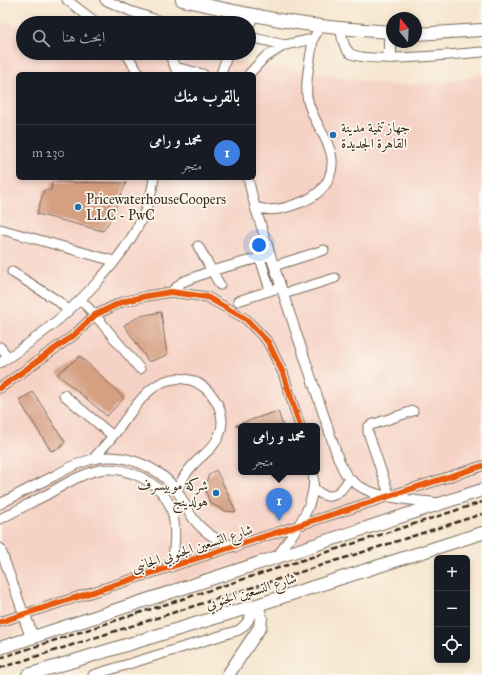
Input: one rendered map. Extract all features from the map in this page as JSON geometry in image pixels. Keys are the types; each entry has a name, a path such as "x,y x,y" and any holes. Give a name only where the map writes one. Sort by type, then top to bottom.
{"main road":[{"path":"182,0 238,16"},
{"path":"256,20 386,32"},
{"path":"422,34 482,30"},
{"path":"390,48 390,58"},
{"name":"شارع التسعين الجنوبي","path":"0,648 482,490"},
{"name":"شارع التسعين الجنوبي","path":"28,675 255,606 482,533"},
{"path":"228,675 237,659 260,627 261,618 255,606"},
{"path":"24,615 32,637"}],"street":[{"path":"67,0 88,16"},
{"path":"105,0 142,16"},
{"path":"260,223 272,211 312,198 327,183 331,173 333,162 332,151 328,141 315,120 308,98 307,75 313,39 321,26"},
{"path":"340,28 345,47 350,53 360,57 390,58 482,52"},
{"path":"256,39 285,45"},
{"path":"251,72 264,58 285,45 313,39"},
{"path":"130,60 138,72"},
{"path":"172,60 177,71"},
{"path":"222,72 226,60"},
{"path":"0,363 34,340 81,300 114,261 140,224 148,203 154,180"},
{"path":"248,180 270,255 338,458 349,479 367,490 390,497 440,503"},
{"path":"255,207 272,211"},
{"path":"0,229 114,261"},
{"path":"198,246 220,285"},
{"path":"274,266 324,250"},
{"path":"170,292 182,282 211,271 270,255"},
{"path":"260,258 270,290"},
{"path":"12,272 58,301 69,310"},
{"path":"238,301 270,290 282,290 335,278"},
{"path":"0,388 74,335 95,315 122,302 170,292 206,298 246,319 268,342 283,373 299,423"},
{"path":"81,300 140,369"},
{"path":"0,347 8,358"},
{"path":"92,459 113,436 145,395 160,383 170,379 181,378 193,381 204,387 213,396 219,407 222,420 220,433 210,451 187,471 177,491"},
{"path":"64,395 113,436"},
{"path":"390,497 368,432 368,427 413,411"},
{"path":"0,504 64,470 92,459 105,457 117,458 142,464 154,470 177,491 195,522 203,531 224,544 237,546"},
{"name":"شارع التسعين الجنوبي الجانبى","path":"0,622 172,568 482,466"},
{"path":"0,519 80,476 97,470 114,469 131,473 145,479 158,488 167,500 173,514 175,529 172,568"},
{"path":"276,558 298,526 309,506 314,488 312,475"},
{"path":"314,488 318,493 326,496 333,495 340,492 349,479"},
{"path":"24,491 31,503"},
{"path":"0,548 24,615"},
{"path":"93,675 239,630 246,624 255,606"}],"shaded area":[{"path":"0,22 16,25 16,60 229,60 396,86 461,80 482,74 482,485 0,639"}],"building":[{"name":"PricewaterhouseCoopers LLC - PwC","path":"52,182 126,183 109,222 103,231 37,214 44,190 51,190"},
{"path":"161,312 167,355 149,362 124,325 140,316"},
{"path":"80,356 124,398 107,416 57,374"},
{"path":"33,392 65,442 60,448 51,451 19,400"},
{"path":"278,411 282,423 242,423"},
{"name":"شركة موبيسرف هولدينج","path":"216,470 236,512 225,511 210,503 205,489 208,476"}],"railway":[{"path":"0,658 482,502"},
{"path":"0,668 482,514"}],"cycle path":[{"path":"0,388 74,335 95,315 122,302 171,292 207,297 246,319 268,342 283,373 299,423"},
{"path":"0,622 482,466"}],"place":[{"name":"جهاز تنمية مدينة القاهرة الجديدة","path":"333,135"},
{"name":"PricewaterhouseCoopers LLC - PwC","path":"78,207"},
{"name":"شركة موبيسرف هولدينج","path":"216,493"},
{"name":"محمد و رامى","path":"279,521"}]}
